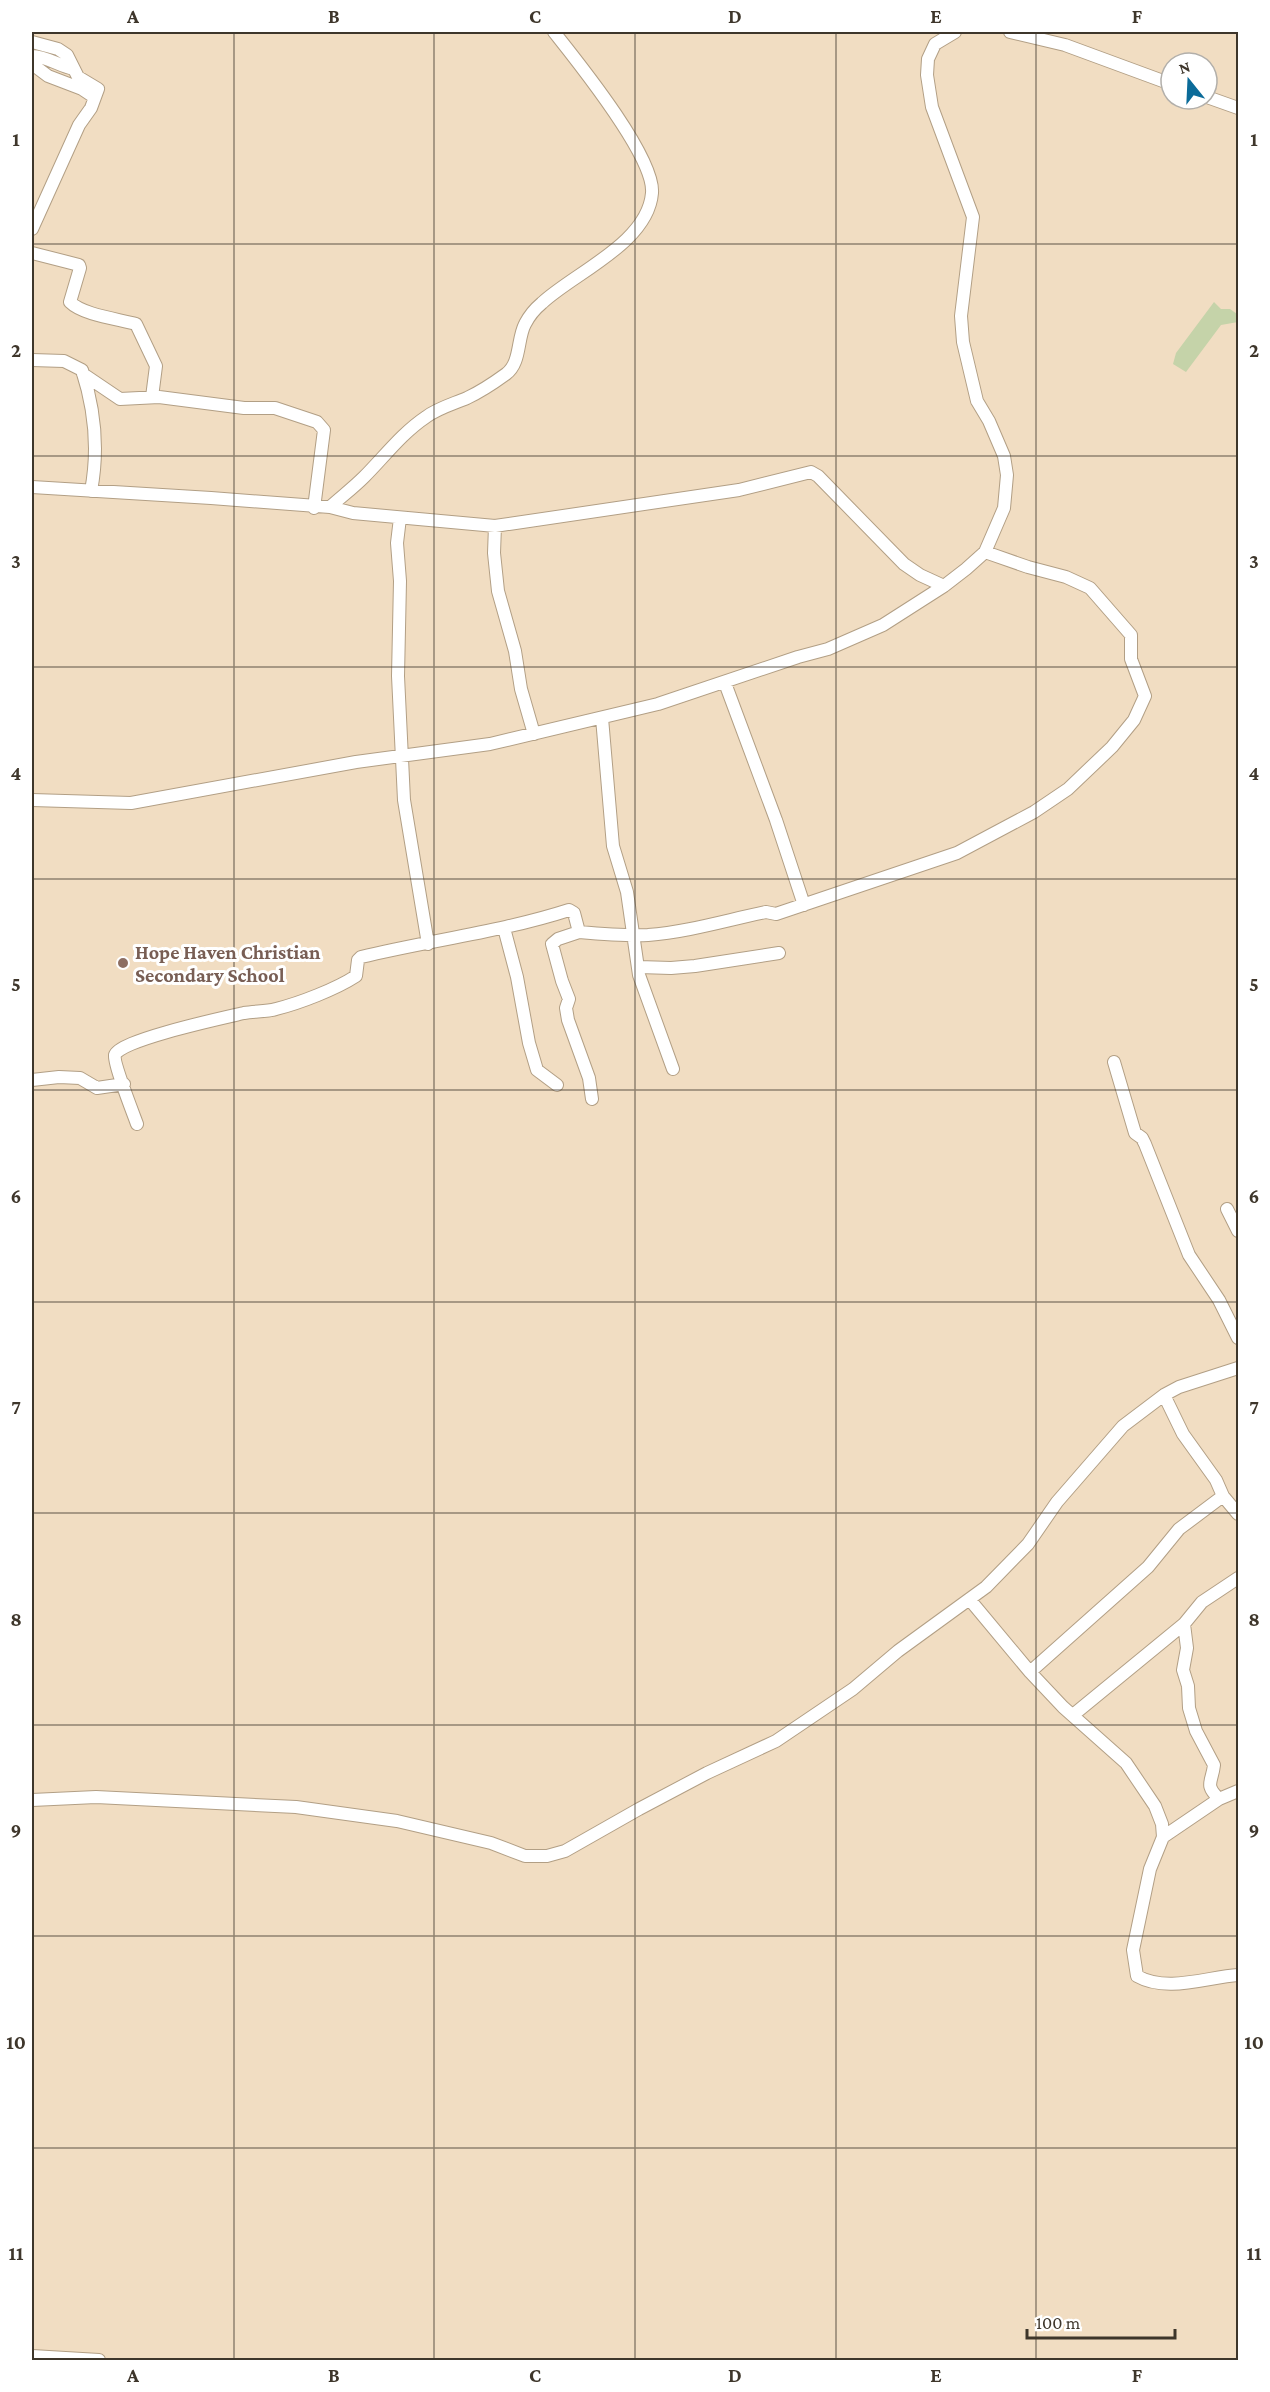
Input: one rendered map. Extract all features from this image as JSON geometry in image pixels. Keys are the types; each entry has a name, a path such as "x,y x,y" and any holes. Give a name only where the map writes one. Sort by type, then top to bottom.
{"street":[{"path":"330,507 362,480 413,426 440,409 470,397 508,373 514,363 525,324 531,315 543,302 571,280 592,268 608,255 644,219 652,193 649,176 612,106 554,32"},
{"path":"33,798 130,803 356,762 402,758 490,744 658,704 828,649 883,625 944,586 985,552 1004,508 1007,475 1004,456 990,421 977,401 968,369 961,316 973,217 932,107 927,75 928,59 935,44 954,32"},
{"path":"1010,32 1065,45 1159,80"},
{"path":"32,42 58,49 67,56 78,77 98,90 32,229"},
{"path":"32,56 42,57 59,66 74,69"},
{"path":"32,64 48,76 82,89 94,97"},
{"path":"1219,101 1239,108"},
{"path":"32,253 79,265 70,297 73,305 83,310 136,324 156,366 152,397"},
{"path":"32,360 64,361 82,370 89,388 95,422 96,463 91,491"},
{"path":"83,375 120,399 152,397 244,408 275,408 317,422 324,430 314,508"},
{"path":"32,487 211,498 314,508 330,507 353,513 495,526 739,490 811,472 904,564 920,575 944,586"},
{"path":"400,518 397,543 400,581 398,676 404,800 428,944"},
{"path":"495,526 494,553 498,591 515,651 521,689 534,734"},
{"path":"592,1099 589,1078 568,1020 566,1008 569,999 561,981 552,944 558,939 579,932 634,935 677,931 766,912 776,914 957,853 988,839 1068,789 1113,747 1134,720 1145,696 1131,659 1131,634 1114,614 1090,588 1066,577 985,552"},
{"path":"725,683 776,820 804,905"},
{"path":"603,718 614,846 627,892 642,984 673,1069"},
{"path":"137,1124 115,1055 125,1046 178,1028 276,1009 351,980 356,976 358,960 361,957 504,928 568,910 574,913 579,932"},
{"path":"504,928 537,1070 557,1085"},
{"path":"639,967 695,966 779,953"},
{"path":"1114,1062 1135,1133 1142,1138 1149,1153 1189,1255 1219,1300 1239,1338"},
{"path":"32,1080 59,1077 80,1078 97,1088 123,1084"},
{"path":"1227,1209 1239,1231"},
{"path":"32,1800 96,1797 296,1807 397,1821 491,1843 525,1856 547,1856 565,1851 654,1801 776,1741 853,1689 898,1651 986,1587 1028,1544 1057,1502 1123,1426 1164,1395 1206,1377 1239,1368"},
{"path":"1164,1395 1183,1434 1216,1480 1223,1496 1239,1514"},
{"path":"1030,1672 1148,1568 1179,1529 1223,1496"},
{"path":"1073,1715 1184,1624 1202,1602 1239,1578"},
{"path":"970,1600 1030,1672 1126,1763 1155,1806 1162,1824 1163,1837 1150,1869 1133,1950 1137,1976 1163,1983 1202,1981 1239,1975"},
{"path":"1184,1624 1187,1648 1183,1670 1188,1686 1189,1708 1196,1731 1204,1742 1214,1765 1208,1782 1219,1799"},
{"path":"1163,1837 1219,1799 1239,1791"},
{"path":"32,2356 99,2361"}],"green space":[{"path":"1214,302 1221,309 1230,309 1237,314 1238,322 1221,325 1186,372 1173,364 1176,353"}],"place":[{"name":"Hope Haven Christian Secondary School","path":"123,963"}]}
